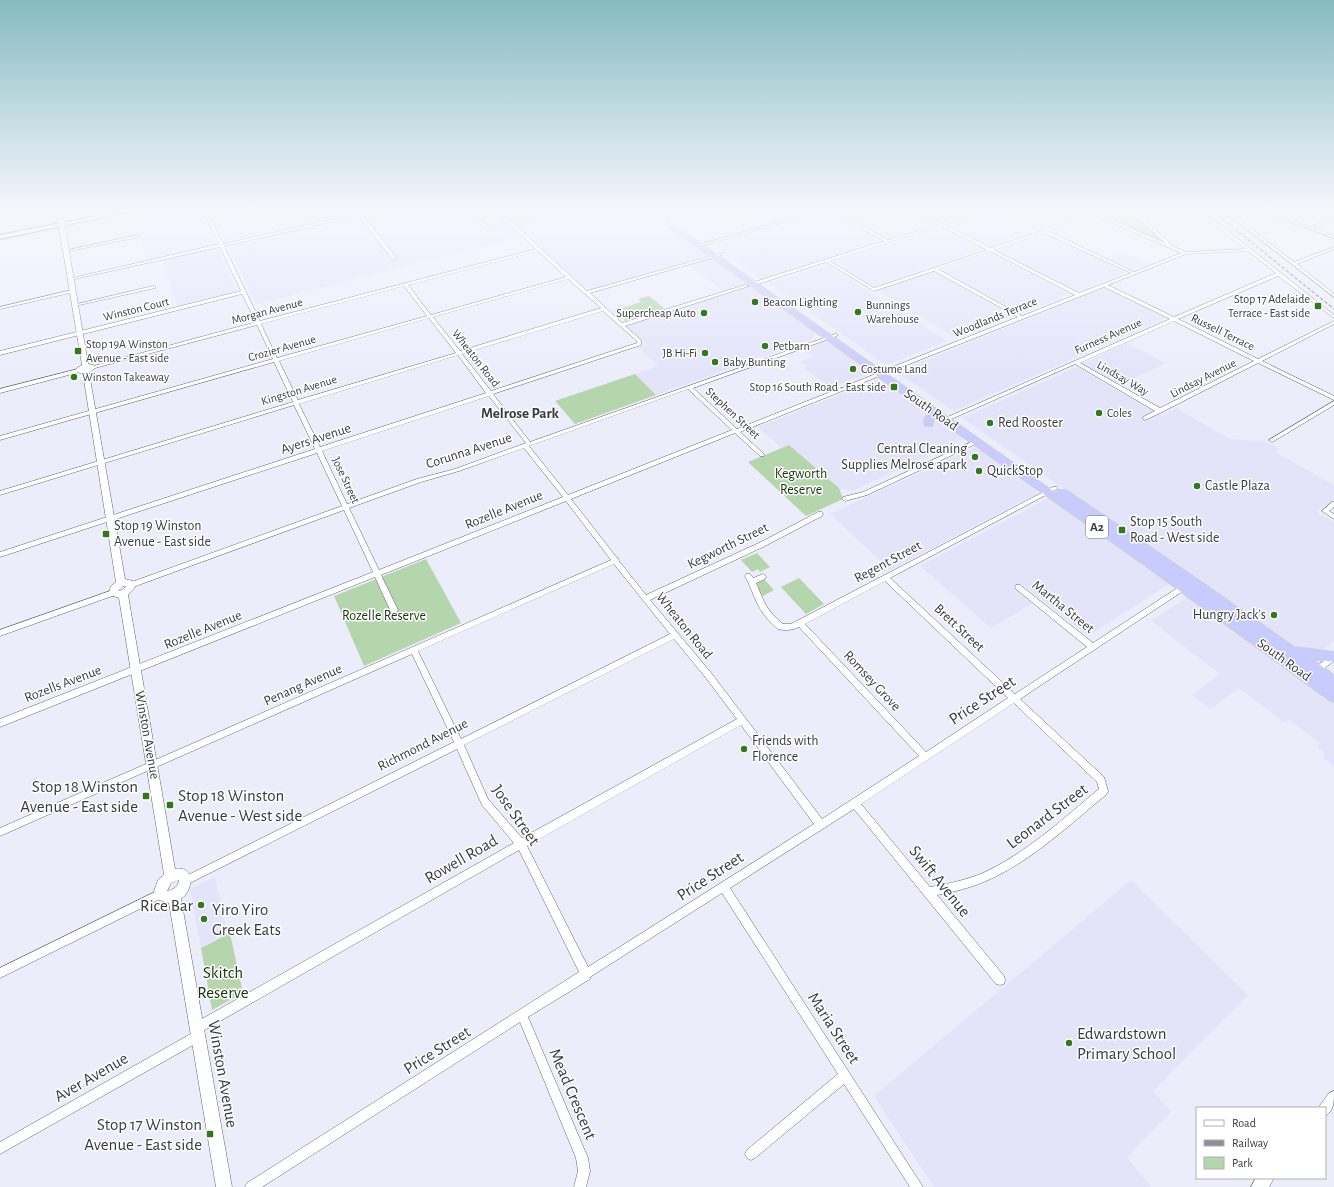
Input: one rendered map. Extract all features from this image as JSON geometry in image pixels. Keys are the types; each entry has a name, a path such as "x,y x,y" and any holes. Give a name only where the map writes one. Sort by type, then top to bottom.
{"highway":[{"name":"South Road","path":"728,263 819,330 832,336"},
{"name":"South Road","path":"754,284 884,372 1051,490 1184,587 1312,673 1334,682"},
{"name":"South Road","path":"884,372 934,412 949,418 976,442 1193,582 1292,652 1334,696"},
{"path":"929,424 930,418 934,412"},
{"path":"1292,652 1334,657"}],"street":[{"name":"Winston Avenue","path":"67,263 111,519 119,590 136,669 170,876"},
{"path":"70,279 139,263"},
{"name":"Jose Street","path":"230,263 394,610"},
{"name":"Morgan Avenue","path":"0,392 484,263"},
{"path":"554,263 622,325 819,263"},
{"path":"586,293 688,263"},
{"path":"831,263 874,290 951,263"},
{"path":"1016,263 1079,295"},
{"path":"1113,263 1134,273"},
{"name":"Woodlands Terrace","path":"884,372 1158,263"},
{"path":"1267,263 1334,317"},
{"path":"1294,264 1334,296"},
{"path":"934,269 1021,318"},
{"name":"Furness Avenue","path":"949,418 1274,275 1280,274"},
{"name":"Crozier Avenue","path":"0,438 570,278"},
{"name":"Wheaton Road","path":"405,284 459,353 567,498 645,599 742,720 820,824"},
{"name":"Russell Terrace","path":"1104,285 1334,398"},
{"path":"74,305 152,287"},
{"path":"0,308 72,291"},
{"name":"Winston Court","path":"0,353 244,292"},
{"name":"Kingston Avenue","path":"0,493 604,309"},
{"name":"Lindsay Avenue","path":"1145,418 1334,322"},
{"name":"Ayers Avenue","path":"0,555 639,344 639,341 622,325"},
{"path":"816,342 820,335 819,330"},
{"name":"Corunna Avenue","path":"132,585 419,480 457,470 832,336"},
{"name":"Lindsay Way","path":"1075,362 1160,411"},
{"name":"Rozelle Avenue","path":"136,669 884,372"},
{"name":"Stephen Street","path":"689,387 762,455"},
{"path":"1272,440 1334,403"},
{"path":"845,498 866,494 976,442"},
{"name":"Regent Street","path":"763,577 750,579 762,608 781,627 792,627 1051,490"},
{"path":"1334,504 1326,511 1334,517"},
{"name":"Kegworth Street","path":"645,599 762,544 820,514"},
{"name":"Penang Avenue","path":"0,832 152,764 414,651 616,560"},
{"name":"Brett Street","path":"886,578 1014,697"},
{"path":"0,632 119,590 128,582 132,585"},
{"name":"Martha Street","path":"1018,587 1092,647"},
{"name":"Price Street","path":"251,1187 855,803 924,756 1184,587"},
{"name":"Romsey Grove","path":"800,622 924,756"},
{"name":"Richmond Avenue","path":"185,881 458,742 675,635"},
{"name":"Jose Street","path":"414,651 485,802 521,844 586,974"},
{"path":"1312,673 1334,657"},
{"name":"Rozells Avenue","path":"0,723 136,669"},
{"name":"Leonard Street","path":"928,892 952,888 985,876 1019,858 1104,791 1101,780 1014,697"},
{"name":"Rowell Road","path":"198,1032 521,844 742,720"},
{"name":"Swift Avenue","path":"855,803 1000,980"},
{"path":"0,974 182,889 185,881 182,875 170,876 161,887 168,895"},
{"name":"Maria Street","path":"724,887 917,1187"},
{"name":"Winston Avenue","path":"168,895 198,1032 224,1187"},
{"name":"Mead Crescent","path":"522,1015 582,1158 584,1171 580,1187"},
{"name":"Aver Avenue","path":"0,1148 198,1032"},
{"path":"751,1154 845,1076"},
{"path":"1326,1108 1334,1098"},
{"path":"1258,1187 1265,1179"}],"shaded area":[{"path":"163,263 224,263 237,292 178,307"},
{"path":"236,263 417,263 256,304"},
{"path":"558,263 681,263 588,291"},
{"path":"693,263 721,263 748,283 724,291 688,265"},
{"path":"739,263 810,263 761,279"},
{"path":"838,263 940,263 874,286"},
{"path":"961,263 1010,263 1070,294 1021,314 942,270"},
{"path":"1022,263 1108,263 1126,272 1077,291"},
{"path":"1119,263 1147,264 1133,270"},
{"name":"Bunnings Warehouse","path":"827,265 947,341 886,365 769,283"},
{"path":"932,271 1012,316 955,338 878,290"},
{"path":"753,286 815,331 812,339 656,395 635,374 658,366 639,347 647,344 626,326"},
{"path":"1104,288 1165,318 954,411 897,372"},
{"path":"827,340 872,372 831,388 804,368 807,366 801,361 814,357 803,349"},
{"path":"1127,343 1165,363 1120,385 1082,364"},
{"path":"1077,367 1162,416 1176,408 1230,439 1265,441 1279,449 1275,452 1334,485 1334,500 1316,512 1334,522 1334,641 1321,651 1285,643 962,418"},
{"path":"881,378 966,438 852,491 839,488 789,445 782,448 758,427"},
{"path":"976,447 1036,490 1037,494 890,570 830,514"},
{"path":"1049,498 1169,584 1088,636 1022,584 1015,588 1033,603 991,628 920,566"},
{"path":"1187,597 1334,702 1334,766 1322,757 1325,753 1317,747 1320,743 1289,720 1285,723 1239,688 1211,709 1192,695 1220,674 1151,621"},
{"path":"215,877 227,933 201,947 190,889"},
{"name":"Edwardstown Primary School","path":"1131,880 1248,995 1153,1091 1171,1112 1127,1157 1151,1187 934,1187 874,1096"}],"green space":[{"path":"649,296 665,309 626,321 614,311 641,302 638,299"},
{"path":"635,374 656,395 575,424 555,401"},
{"name":"Kegworth Reserve","path":"789,445 839,488 843,499 806,516 748,462"},
{"path":"757,553 770,567 760,572 758,569 752,572 741,560"},
{"name":"Rozelle Reserve","path":"426,559 461,623 364,666 334,596"},
{"path":"799,578 824,604 806,614 781,587"},
{"path":"764,579 774,590 761,597 757,583"},
{"name":"Skitch Reserve","path":"230,933 243,993 212,1010 201,948"}],"railway":[{"path":"1278,263 1334,309"}],"place":[{"name":"Beacon Lighting","path":"755,302"},
{"name":"Stop 17 Adelaide Terrace - East side","path":"1318,306"},
{"name":"Bunnings Warehouse","path":"858,312"},
{"name":"Supercheap Auto","path":"704,313"},
{"name":"Petbarn","path":"765,346"},
{"name":"Stop 19A Winston Avenue - East side","path":"78,351"},
{"name":"JB Hi-Fi","path":"705,353"},
{"name":"Baby Bunting","path":"715,362"},
{"name":"Costume Land","path":"853,369"},
{"name":"Winston Takeaway","path":"74,377"},
{"name":"Stop 16 South Road - East side","path":"894,387"},
{"name":"Coles","path":"1099,413"},
{"name":"Red Rooster","path":"990,423"},
{"name":"Central Cleaning Supplies Melrose apark","path":"975,457"},
{"name":"QuickStop","path":"979,471"},
{"name":"Castle Plaza","path":"1197,486"},
{"name":"Stop 15 South Road - West side","path":"1122,530"},
{"name":"Stop 19 Winston Avenue - East side","path":"106,534"},
{"name":"Hungry Jack's","path":"1274,615"},
{"name":"Friends with Florence","path":"744,749"},
{"name":"Stop 18 Winston Avenue - East side","path":"146,796"},
{"name":"Stop 18 Winston Avenue - West side","path":"170,805"},
{"name":"Rice Bar","path":"201,905"},
{"name":"Yiro Yiro Greek Eats","path":"204,919"},
{"name":"Edwardstown Primary School","path":"1069,1043"},
{"name":"Stop 17 Winston Avenue - East side","path":"210,1134"}],"district":[{"name":"Melrose Park","path":"520,413"}]}
